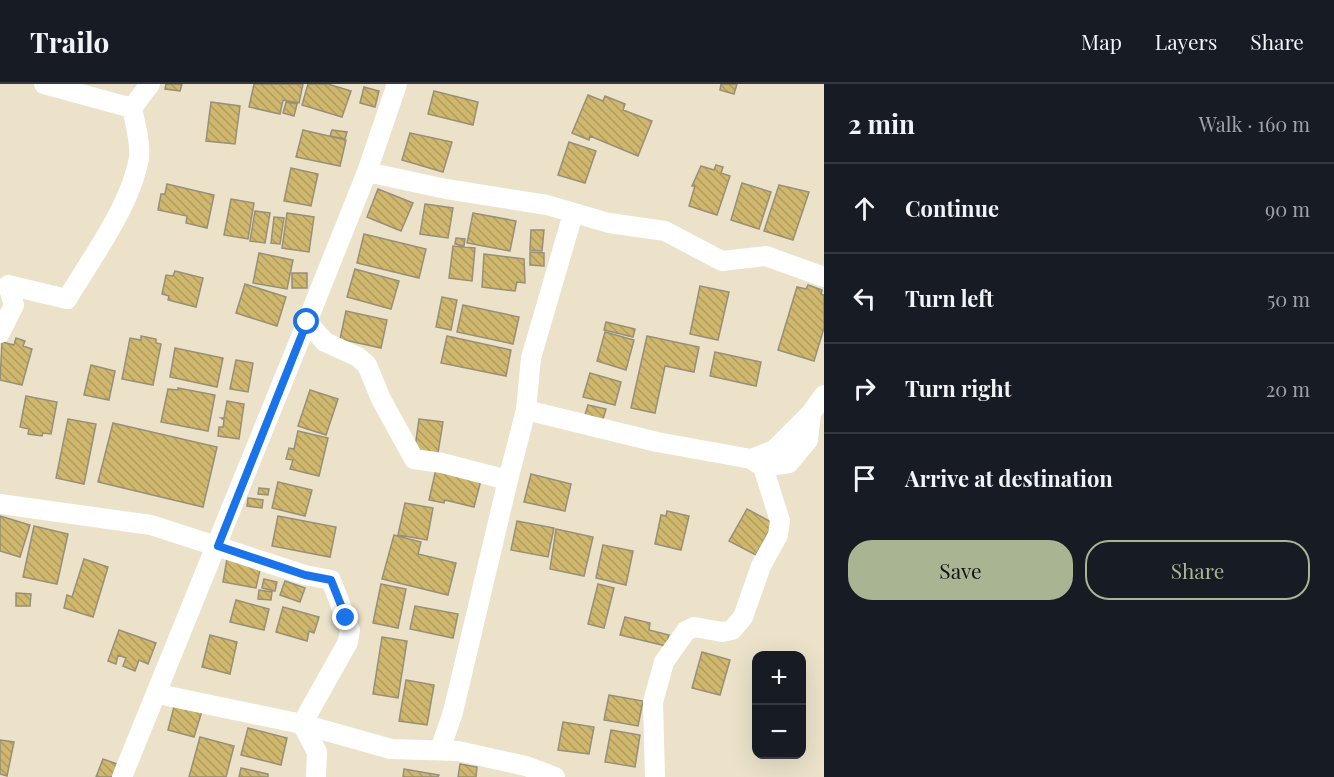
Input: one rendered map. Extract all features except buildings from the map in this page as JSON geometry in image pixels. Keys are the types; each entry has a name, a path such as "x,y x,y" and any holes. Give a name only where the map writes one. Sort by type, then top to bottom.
{"street":[{"path":"44,84 132,108"},
{"path":"4,284 67,300 104,240 131,184 140,157 132,108 150,84"},
{"path":"123,777 367,172 397,84"},
{"path":"367,172 446,189 547,205 609,223 665,231 722,261 766,256 824,276"},
{"path":"441,750 458,690 526,410 531,358 573,214"},
{"path":"0,333 14,305 4,284"},
{"path":"307,322 325,342 358,357 367,365 381,399 414,459 442,463 508,480"},
{"path":"526,410 757,463 774,450 812,413 824,395"},
{"path":"655,777 652,702 664,662 686,631 694,627 722,632 732,630 743,617 761,566 778,535 780,521 757,463"},
{"path":"0,504 151,525 305,575 331,580 350,630 348,642 302,724"},
{"path":"158,694 302,724 391,749 441,750 526,766 555,777"},
{"path":"302,724 317,752 316,777"}],"route":[{"path":"307,322 234,498 218,546 305,575 331,580 346,618"}]}
